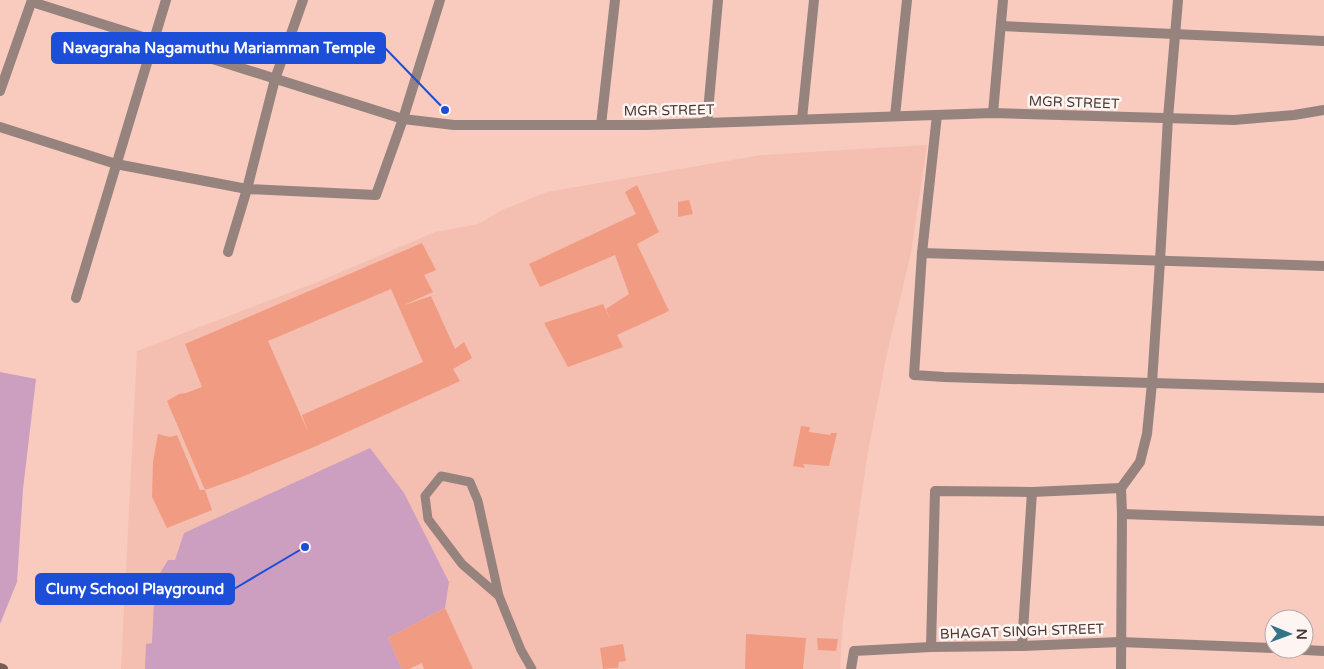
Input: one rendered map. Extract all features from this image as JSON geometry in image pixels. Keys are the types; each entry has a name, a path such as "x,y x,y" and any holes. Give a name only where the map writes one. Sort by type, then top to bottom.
{"street":[{"path":"76,298 166,0"},
{"path":"228,252 247,189 275,79 302,0"},
{"path":"0,127 116,164 247,189 376,195 403,119 440,0"},
{"path":"602,125 615,0"},
{"path":"707,123 718,0"},
{"path":"802,119 814,0"},
{"path":"894,116 907,0"},
{"path":"993,113 1003,0"},
{"path":"931,647 935,492 1032,492 1120,488 1140,462 1146,434 1152,383 1168,118 1178,0"},
{"path":"0,91 32,1"},
{"name":"MGR STREET","path":"32,1 403,119 454,125 707,123 993,113 1234,120 1294,115 1324,110"},
{"path":"1001,26 1324,41"},
{"path":"937,115 922,253 914,375 1324,388"},
{"path":"922,253 1324,266"},
{"name":"BHAGAT SINGH STREET","path":"851,669 854,651 1120,642 1122,514 1120,488"},
{"path":"1022,646 1032,492"},
{"path":"1122,514 1324,522"},
{"path":"1121,669 1120,642 1264,648"}],"lane":[{"path":"499,596 462,564 428,519 425,496 441,476 470,482 478,501 499,596 521,650 532,669"}],"shaded area":[{"path":"927,145 911,253 888,349 868,452 843,621 840,669 121,669 137,351 315,283 435,232 478,224 504,209 547,192 761,155"},
{"path":"0,372 36,379 23,489 17,582 0,624"},
{"path":"370,448 404,493 449,582 445,608 388,638 402,669 145,669 146,644 152,643 155,581 168,560 175,560 184,533"}],"building":[{"path":"637,185 659,232 637,244 669,311 617,335 623,347 568,367 544,323 603,304 611,321 606,309 629,294 615,255 540,287 529,264 636,214 625,192"},
{"path":"689,200 693,214 678,217 678,202"},
{"path":"422,243 436,270 424,275 433,292 402,306 431,296 455,349 464,342 472,358 453,369 460,381 314,447 205,490 167,401 179,394 202,387 185,344","holes":["391,289 423,362 302,415 308,432 268,341"]},
{"path":"801,426 810,427 809,432 830,435 831,433 837,433 829,466 803,464 805,468 793,466"},
{"path":"158,434 170,437 177,435 200,490 205,490 212,510 167,528 152,497 153,462"},
{"path":"445,608 473,669 424,669 422,663 409,669 402,669 388,638"},
{"path":"746,634 806,638 803,669 745,669"},
{"path":"817,638 838,639 836,651 818,650"},
{"path":"623,644 626,661 619,662 618,668 603,669 600,648"}],"place":[{"name":"Navagraha Nagamuthu Mariamman Temple","path":"445,110"},
{"name":"Cluny School Playground","path":"305,547"}]}
